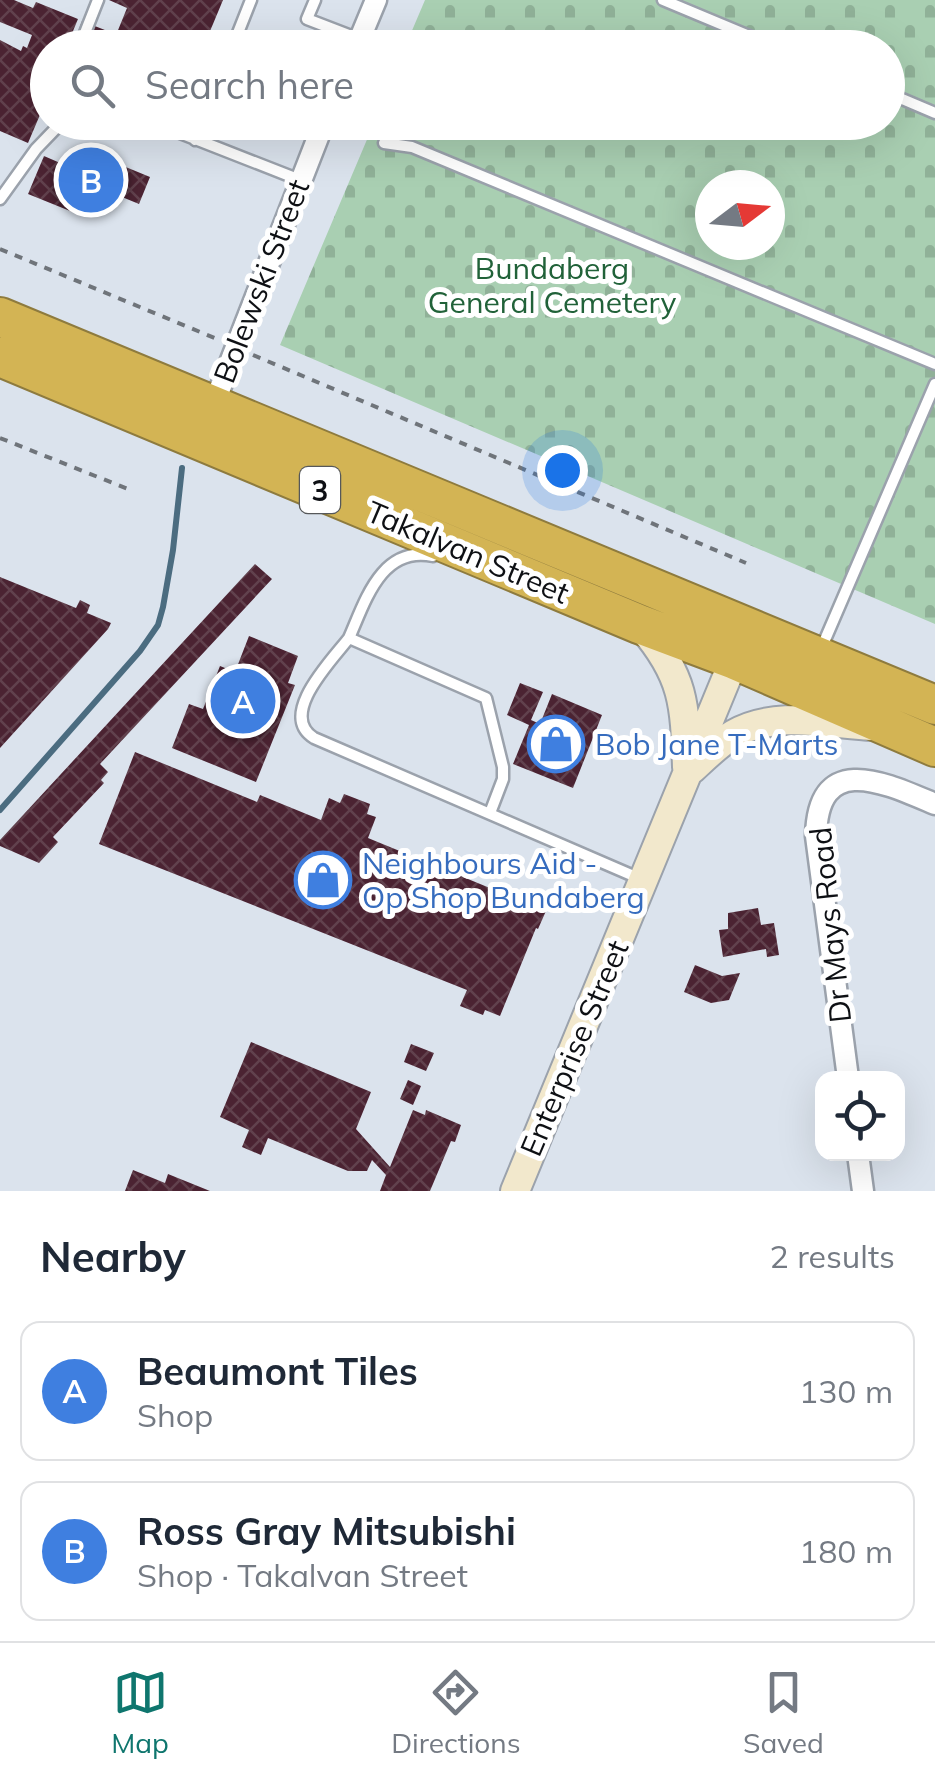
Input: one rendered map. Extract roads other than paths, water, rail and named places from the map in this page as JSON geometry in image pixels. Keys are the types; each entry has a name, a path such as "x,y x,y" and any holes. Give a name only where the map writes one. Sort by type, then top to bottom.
{"highway":[{"name":"Takalvan Street","path":"0,317 213,405 741,644 888,727 935,747"},
{"path":"0,342 18,350 59,382"},
{"name":"Takalvan Street","path":"0,357 639,624 818,656 935,704"}],"street":[{"path":"363,30 376,0"},
{"name":"Bolewski Street","path":"200,440 317,140"},
{"path":"639,624 664,652 678,678 687,774"},
{"name":"Enterprise Street","path":"515,1191 741,644"},
{"path":"687,774 732,735 758,723 797,720 888,727"},
{"name":"Dr Mays Road","path":"847,1071 816,836 820,803 833,787 867,779 935,804"},
{"path":"859,1161 863,1191"}],"lane":[{"path":"86,30 98,0"},
{"path":"240,30 252,0"},
{"path":"315,0 307,19 329,30"},
{"path":"662,0 734,30"},
{"path":"905,100 935,112"},
{"path":"0,199 45,140"},
{"path":"195,140 300,180"},
{"path":"384,144 412,148 935,364"},
{"path":"818,656 935,384"},
{"path":"450,562 424,554 395,562 377,578 349,638 314,681 300,716 305,732 644,880"},
{"path":"480,574 558,590"},
{"path":"349,638 486,698 503,768 490,814"}],"waterway":[{"path":"0,810 140,651 158,625 173,550 182,468"}],"place":[{"name":"Ross Gray Mitsubishi","path":"91,180"},
{"name":"Beaumont Tiles","path":"243,701"},
{"name":"Bob Jane T-Marts","path":"556,744"},
{"name":"Neighbours Aid - Op Shop Bundaberg","path":"323,880"}],"park label":[{"name":"Bundaberg General Cemetery","path":"552,285"}]}
